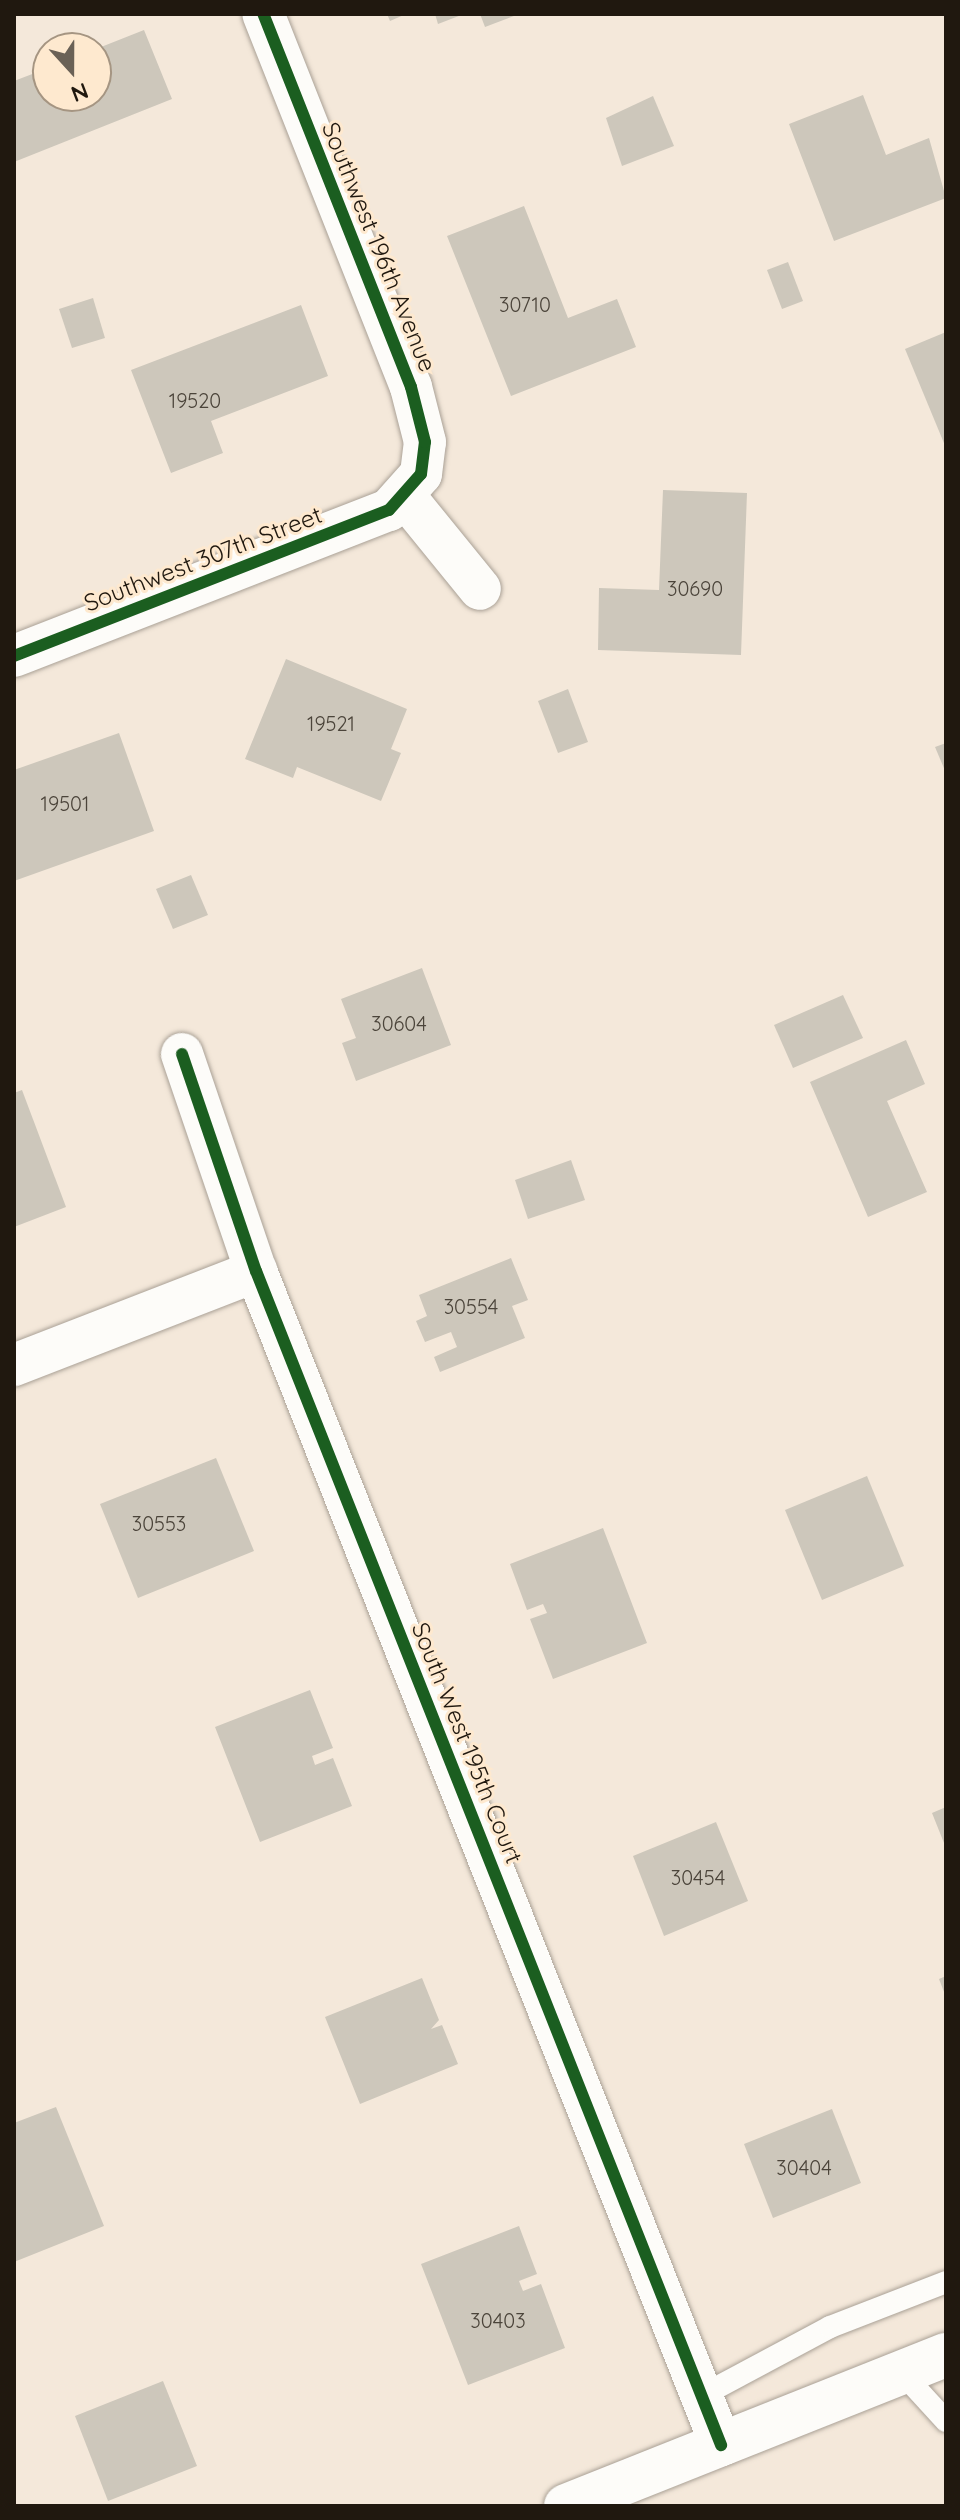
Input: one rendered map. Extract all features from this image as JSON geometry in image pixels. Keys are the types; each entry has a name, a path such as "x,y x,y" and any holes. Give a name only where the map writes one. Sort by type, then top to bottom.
{"street":[{"name":"Southwest 196th Avenue","path":"263,14 418,409 424,460 406,498"},
{"path":"406,498 480,589"},
{"name":"Southwest 307th Street","path":"14,656 406,498"},
{"name":"South West 195th Court","path":"182,1054 256,1271 721,2445"},
{"path":"14,1365 256,1271"},
{"path":"566,2506 946,2355"}],"lane":[{"path":"701,2396 830,2327 946,2282"},
{"path":"902,2373 946,2421"}],"building":[{"path":"387,14 406,14 390,21"},
{"path":"435,14 464,14 438,24"},
{"path":"480,14 519,14 485,27"},
{"path":"144,30 172,99 14,162 14,81 32,74 32,112 112,112 112,43"},
{"path":"863,95 886,155 929,138 946,198 834,241 789,124"},
{"path":"653,96 674,146 622,166 606,118"},
{"path":"524,206 568,318 617,299 636,347 511,396 447,236"},
{"path":"788,262 803,301 782,309 767,270"},
{"path":"93,298 105,338 72,348 59,309"},
{"path":"301,305 328,376 211,421 223,453 171,473 131,370"},
{"path":"946,332 946,448 905,349"},
{"path":"663,490 747,493 741,655 598,650 599,588 659,590"},
{"path":"286,659 407,709 391,749 401,753 381,801 297,767 293,778 245,759"},
{"path":"568,689 588,742 558,753 538,701"},
{"path":"119,733 154,831 14,881 14,770"},
{"path":"946,743 946,773 935,747"},
{"path":"191,875 208,915 173,929 156,889"},
{"path":"422,968 451,1045 356,1081 342,1043 356,1038 341,999"},
{"path":"843,995 863,1038 793,1068 774,1025"},
{"path":"906,1040 925,1084 887,1101 927,1192 868,1217 810,1082"},
{"path":"22,1090 66,1207 14,1227 14,1093"},
{"path":"571,1160 585,1200 528,1219 515,1180"},
{"path":"511,1258 528,1300 512,1306 525,1338 440,1372 434,1357 457,1347 451,1332 425,1342 416,1321 427,1316 419,1295"},
{"path":"216,1458 254,1551 138,1598 100,1504"},
{"path":"867,1476 904,1566 822,1600 785,1510"},
{"path":"603,1528 647,1643 553,1679 530,1619 547,1613 543,1604 527,1610 510,1564"},
{"path":"310,1690 333,1748 312,1756 315,1765 333,1758 352,1806 260,1842 215,1727"},
{"path":"946,1807 946,1848 932,1813"},
{"path":"716,1822 748,1901 664,1936 633,1856"},
{"path":"946,1976 946,1997 939,1979"},
{"path":"422,1978 439,2020 431,2029 442,2025 458,2064 360,2104 325,2017"},
{"path":"56,2107 104,2226 14,2262 14,2123"},
{"path":"832,2109 861,2183 773,2218 744,2144"},
{"path":"519,2226 537,2274 519,2281 523,2291 541,2284 565,2348 468,2385 421,2264"},
{"path":"163,2381 197,2466 108,2501 75,2416"}],"cycle path":[{"path":"14,656 389,510 421,474 425,442 411,387 263,14"},
{"path":"182,1054 256,1271 721,2445"}]}
